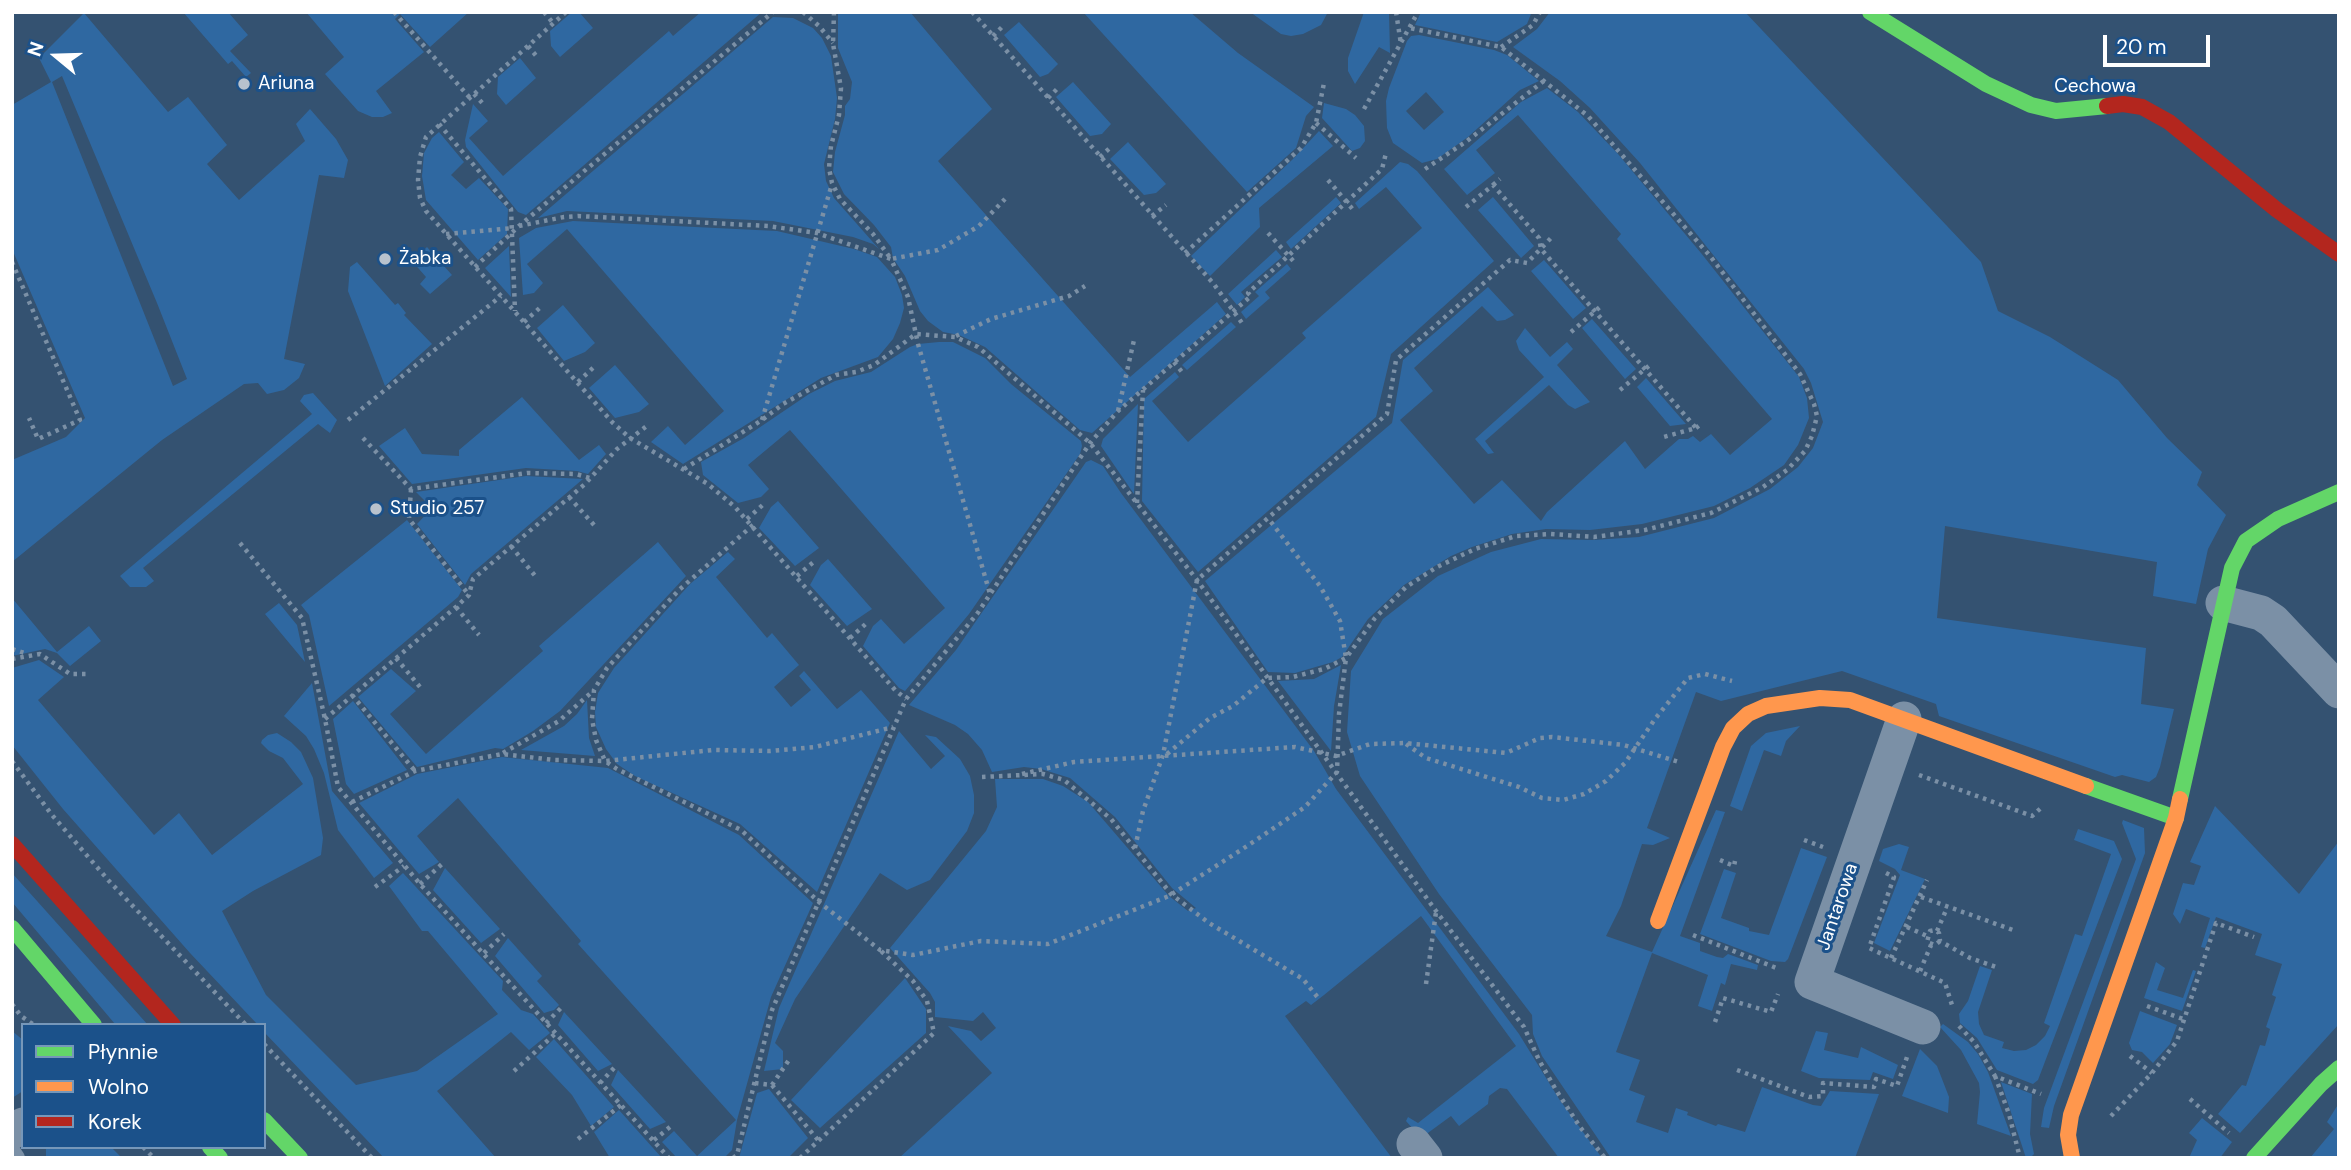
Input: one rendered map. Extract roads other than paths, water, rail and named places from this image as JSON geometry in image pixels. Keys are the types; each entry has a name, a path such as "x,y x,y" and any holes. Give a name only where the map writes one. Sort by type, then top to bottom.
{"street":[{"name":"Cechowa","path":"1870,12 1986,84 2031,105 2056,111 2123,104 2143,107 2169,122 2277,210 2339,254"},
{"path":"2072,1158 2068,1135 2071,1115 2176,818 2232,568 2246,541 2278,519 2339,492"},
{"path":"2223,603 2261,613 2273,621 2339,691"},
{"path":"1658,921 1733,728 1748,714 1766,706 1820,698 1850,700 1899,733 2176,818"},
{"name":"Jantarowa","path":"1899,733 1812,982 1929,1033"},
{"path":"12,844 171,1023"},
{"path":"12,928 92,1023"},
{"path":"2254,1158 2321,1084 2339,1068"},
{"path":"266,1122 300,1158"}],"lane":[{"path":"12,1152 16,1158"}],"place":[{"name":"Ariuna","path":"244,84"},
{"name":"Żabka","path":"385,259"},
{"name":"Studio 257","path":"376,509"}]}
